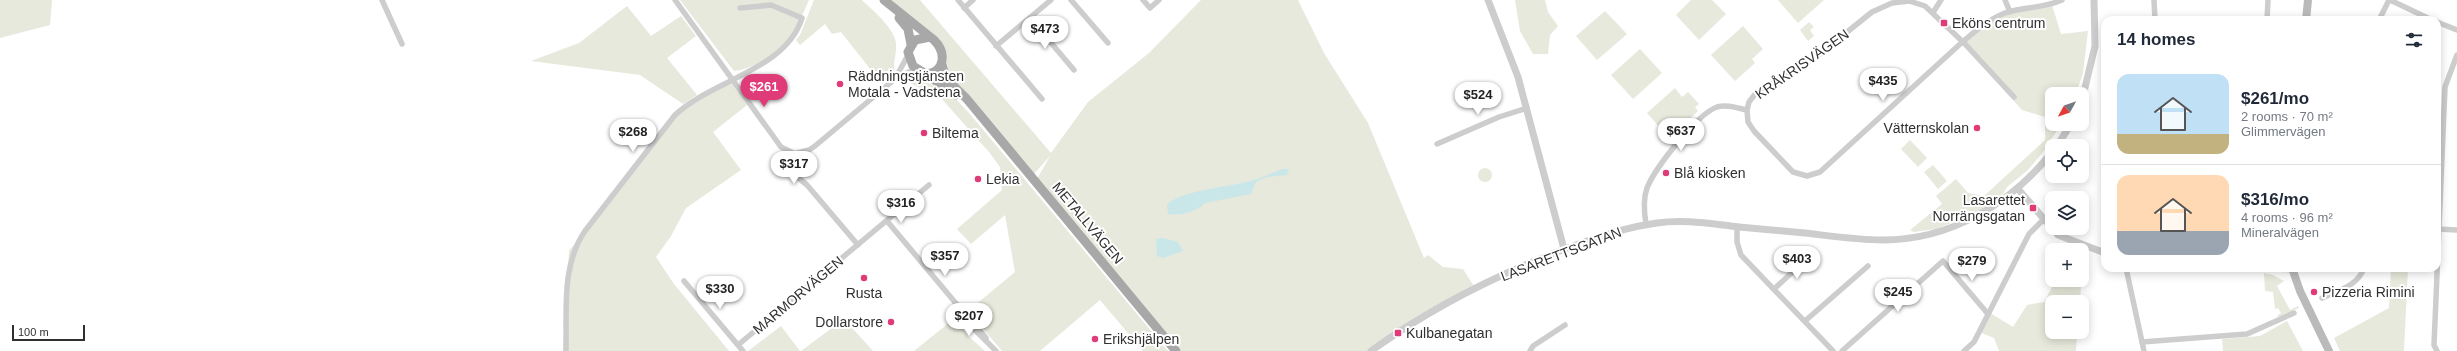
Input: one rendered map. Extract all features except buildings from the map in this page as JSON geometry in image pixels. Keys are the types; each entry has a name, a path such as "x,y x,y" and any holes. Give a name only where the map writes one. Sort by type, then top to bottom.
{"main road":[{"path":"883,0 930,37 942,51 942,64 936,71 922,72 910,62 908,55 911,44 906,25 883,0"},
{"path":"2302,16 2304,0"},
{"path":"2306,16 2308,0"},
{"path":"911,44 920,38 930,37"},
{"name":"METALLVÄGEN","path":"942,64 946,77 1176,351"},
{"name":"METALLVÄGEN","path":"922,72 952,92 978,114"},
{"path":"2295,272 2300,291 2329,351"},
{"path":"2295,272 2334,351"}],"street":[{"path":"382,0 402,44"},
{"path":"675,0 733,78 781,147 785,159 784,166 807,185 858,246"},
{"path":"958,0 1042,99"},
{"path":"964,8 973,0"},
{"path":"996,46 1051,0"},
{"path":"1071,0 1108,43"},
{"path":"1143,0 1150,8 1159,0"},
{"path":"1488,0 1514,63 1564,249"},
{"path":"1934,11 1941,0"},
{"path":"2005,0 2010,12"},
{"path":"1963,42 1986,23 2010,12 2044,6 2062,0"},
{"path":"2085,87 2095,46 2094,0"},
{"path":"2154,0 2155,16"},
{"path":"2267,16 2268,0"},
{"path":"2382,16 2390,0 2424,16"},
{"name":"KRÅKRISVÄGEN","path":"1963,42 1820,172 1810,176 1799,175 1790,169 1754,131 1748,122 1747,110 1750,100 1759,90 1816,57 1884,5 1909,1 1921,4 1934,11 1963,42 2014,97"},
{"path":"566,351 569,266 573,251 580,237 675,115 693,100 781,51 793,38 802,18 771,6 740,8"},
{"path":"1030,18 1074,70"},
{"path":"2441,24 2457,30"},
{"path":"2441,168 2445,87 2457,54"},
{"path":"895,79 908,55"},
{"path":"791,172 798,172 809,150 895,79 909,72 922,72"},
{"path":"1646,224 1645,201 1648,187 1677,143 1713,109 1727,106 1747,110"},
{"path":"1437,144 1494,119 1527,108"},
{"path":"781,147 801,157 803,162"},
{"path":"785,159 793,154 809,150"},
{"name":"LASARETTSGATAN","path":"1371,351 1455,298 1501,275 1564,249 1610,233 1646,224 1688,221 1872,240 1908,238 1940,231 1969,220 1996,205 2018,189 2045,160"},
{"path":"801,168 807,185"},
{"name":"MARMORVÄGEN","path":"738,345 858,246 929,184"},
{"path":"2018,189 2054,232 2065,239 2101,252"},
{"path":"1964,351 1974,342 2029,234 2043,220"},
{"path":"887,221 964,313 975,330 994,349"},
{"path":"1737,227 1737,242 1741,255 1833,351"},
{"path":"2441,229 2457,230"},
{"path":"1774,289 1808,258"},
{"path":"1842,351 1943,261 1988,314"},
{"path":"1805,321 1868,266"},
{"path":"2127,272 2144,351"},
{"path":"2322,298 2355,282 2361,272"},
{"path":"2437,272 2434,345 2437,351"},
{"path":"684,281 743,351"},
{"path":"2142,342 2247,334 2262,329 2294,313"},
{"path":"1530,351 1533,346 1565,325"}],"shaded area":[{"path":"0,0 52,0 50,25 0,38"},
{"path":"680,0 809,0 794,32 782,46 770,56 748,68 734,71"},
{"path":"814,0 862,0 883,20 895,38 895,74 882,84 841,32 832,34 825,24 800,45 796,40 800,35"},
{"path":"889,0 920,0 1051,153 1088,102 1149,53 1201,0 1298,0 1324,53 1368,123 1424,258 1428,255 1443,267 1463,269 1475,288 1372,351 1181,351 1037,179 1050,156 1033,175 949,78 946,55"},
{"path":"1515,0 1545,0 1548,12 1558,26 1550,35 1548,54 1533,54 1520,31"},
{"path":"1691,0 1712,0 1726,14 1699,40 1676,15"},
{"path":"1778,0 1824,0 1798,23"},
{"path":"2052,5 2061,34 2088,31 2083,73 2078,87 2045,87 2045,117 2022,110 1961,43 1972,33 1992,20 2002,15 2025,9"},
{"path":"627,6 651,36 681,16 696,36 667,58 697,95 683,104 640,75 531,61 579,43"},
{"path":"1605,11 1627,34 1597,60 1576,36"},
{"path":"1809,22 1814,27 1810,30 1814,36 1808,41 1800,30"},
{"path":"1743,26 1763,49 1752,59 1755,63 1735,81 1711,55"},
{"path":"1640,49 1662,73 1633,99 1611,75"},
{"path":"917,77 952,95 969,113 1168,351 1143,351 1100,300 1040,351 1002,351 968,311 1015,272 1005,215 971,244 957,229 1002,190 1000,167 989,152 941,98 906,81"},
{"path":"732,84 747,105 713,132 741,170 686,208 671,236 656,257 674,284 729,351 563,351 569,251 683,107 716,87"},
{"path":"1675,88 1682,97 1688,92 1699,104 1695,107 1698,111 1669,138 1647,113"},
{"path":"2045,131 2056,131 2051,139 2045,139"},
{"path":"1910,140 1927,158 1918,167 1901,149"},
{"path":"2045,140 2045,149 2043,152 2028,170 2007,187 2001,197 1975,213 1936,229 1914,232 1910,230 1942,204 1936,196 1956,179 1968,193 1984,196"},
{"path":"1933,165 1947,181 1938,189 1924,172"},
{"path":"1485,168 1490,170 1492,175 1490,180 1485,182 1480,180 1478,175 1480,170"},
{"path":"2391,272 2408,272 2404,351 2340,351 2334,338 2389,308"},
{"path":"2264,273 2273,275 2284,281 2277,286 2290,310 2298,306 2299,308 2280,317 2277,316 2281,313 2278,308 2275,309 2273,292 2265,291"},
{"path":"2052,287 2081,287 2080,295 2048,295"},
{"path":"2045,300 2045,339 2077,339 2076,351 1999,351 1994,338 1977,331 1987,311 2013,327 2027,305 2044,302"},
{"path":"955,318 967,335 985,351 914,351"},
{"path":"844,319 873,351 801,351"},
{"path":"2287,321 2303,351 2223,351 2222,339 2260,336"},
{"path":"781,326 800,351 748,351"}],"water":[{"path":"1282,169 1289,169 1287,175 1267,177 1256,182 1251,194 1205,203 1188,213 1168,214 1167,205 1173,200 1183,196 1194,192 1254,180"},
{"path":"1163,238 1178,242 1183,251 1163,258 1157,256 1156,239"}],"place":[{"name":"Eköns centrum","path":"1944,23"},
{"name":"Räddningstjänsten Motala - Vadstena","path":"840,84"},
{"name":"Vätternskolan","path":"1977,128"},
{"name":"Biltema","path":"924,133"},
{"name":"Blå kiosken","path":"1666,173"},
{"name":"Lekia","path":"978,179"},
{"name":"Lasarettet Norrängsgatan","path":"2033,208"},
{"name":"Rusta","path":"864,278"},
{"name":"Pizzeria Rimini","path":"2314,292"},
{"name":"Dollarstore","path":"891,322"},
{"name":"Kulbanegatan","path":"1398,333"},
{"name":"Erikshjälpen","path":"1095,339"}]}
